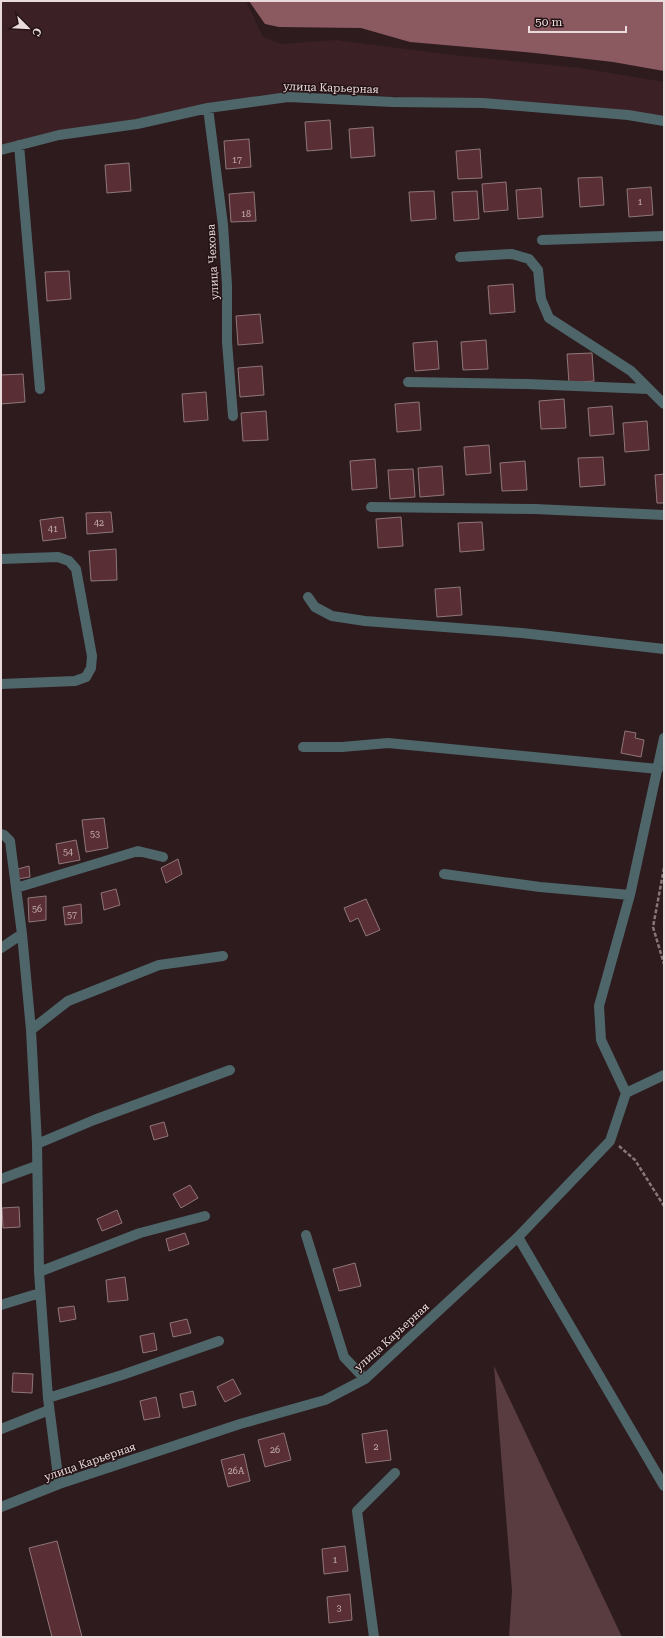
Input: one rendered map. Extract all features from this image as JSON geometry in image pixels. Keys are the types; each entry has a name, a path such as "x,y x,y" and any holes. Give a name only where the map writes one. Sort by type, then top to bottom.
{"street":[{"name":"улица Карьерная","path":"1,150 59,135 137,124 208,108 288,97 393,102 488,104 628,116 664,122"},
{"name":"улица Чехова","path":"208,108 223,225 228,285 227,342 233,416"},
{"path":"19,145 40,389"},
{"path":"542,240 664,236"},
{"path":"460,257 512,254 529,259 538,270 541,299 549,318 631,371 664,404"},
{"path":"408,382 527,384 649,389"},
{"path":"370,507 535,508 664,515"},
{"path":"1,559 58,557 69,561 76,569 92,656 91,668 86,677 75,681 1,684"},
{"path":"308,597 315,607 332,616 365,621 522,633 664,649"},
{"path":"664,738 630,895 599,1006 601,1040 626,1093 664,1075"},
{"path":"303,747 388,743 658,769"},
{"path":"1,834 10,841 22,934 31,1030 37,1144 36,1166 40,1293 49,1410 59,1484"},
{"path":"16,888 138,850 163,857"},
{"path":"444,874 540,887 630,895"},
{"path":"1,948 22,934"},
{"path":"31,1030 68,1001 159,965 223,956"},
{"path":"37,1144 94,1120 230,1070"},
{"name":"улица Карьерная","path":"1,1507 59,1484 240,1424 325,1400 364,1379 518,1237 610,1141 626,1093"},
{"path":"1,1179 36,1166"},
{"path":"39,1272 140,1233 205,1216"},
{"path":"306,1235 344,1357 364,1379"},
{"path":"518,1237 664,1486"},
{"path":"1,1305 40,1293"},
{"path":"48,1398 122,1375 219,1341"},
{"path":"1,1429 49,1410"},
{"path":"374,1637 357,1511 395,1473"}],"path":[{"path":"664,868 653,927 664,964"},
{"path":"610,1141 623,1148 636,1160 664,1206"}],"shaded area":[{"path":"1,1 246,1 263,37 281,44 335,40 453,55 580,68 664,82 664,118 524,104 320,92 219,105 1,149"},
{"path":"249,1 664,1 664,71 613,62 535,53 410,42 361,28 279,27 265,24"},
{"path":"494,1366 622,1637 509,1637 512,1591"}],"building":[{"path":"330,120 332,149 307,151 305,122"},
{"path":"373,127 375,156 351,158 349,129"},
{"path":"249,139 251,167 226,169 224,141"},
{"path":"480,149 482,178 458,179 456,151"},
{"path":"129,163 131,191 107,193 105,165"},
{"path":"602,177 604,205 580,207 578,178"},
{"path":"506,182 508,210 484,212 482,184"},
{"path":"651,187 653,215 629,217 627,189"},
{"path":"541,188 543,217 518,219 516,190"},
{"path":"434,191 436,219 411,221 409,192"},
{"path":"477,191 479,219 454,221 452,192"},
{"path":"254,192 256,221 231,222 229,194"},
{"path":"69,271 71,299 47,301 45,272"},
{"path":"513,284 515,312 490,314 488,286"},
{"path":"260,314 263,343 238,345 236,316"},
{"path":"486,340 488,369 463,370 461,342"},
{"path":"437,341 439,369 415,371 413,343"},
{"path":"592,353 594,381 569,383 567,354"},
{"path":"262,366 264,395 240,397 238,368"},
{"path":"23,374 25,402 1,404 1,375"},
{"path":"206,392 208,420 184,422 182,394"},
{"path":"564,399 566,428 541,429 539,401"},
{"path":"419,402 421,430 397,432 395,404"},
{"path":"612,406 614,434 590,436 588,408"},
{"path":"266,411 268,440 243,441 241,413"},
{"path":"647,421 649,450 625,452 623,423"},
{"path":"489,445 491,473 466,475 464,447"},
{"path":"603,457 605,485 580,487 578,458"},
{"path":"375,459 377,488 352,490 350,461"},
{"path":"525,461 527,490 502,491 500,463"},
{"path":"442,466 444,495 420,497 418,468"},
{"path":"413,469 415,497 390,499 388,470"},
{"path":"664,474 664,503 657,503 655,475"},
{"path":"111,512 113,532 87,534 86,513"},
{"path":"63,517 66,538 43,541 40,520"},
{"path":"401,517 403,546 378,548 376,519"},
{"path":"482,522 484,550 460,552 458,523"},
{"path":"116,549 117,580 91,581 89,551"},
{"path":"460,587 462,615 437,617 435,589"},
{"path":"625,731 636,733 635,738 644,740 641,757 621,753"},
{"path":"104,818 108,848 86,852 82,820"},
{"path":"76,840 80,860 59,864 56,844"},
{"path":"178,859 182,874 166,883 161,868"},
{"path":"29,866 30,877 18,879 18,869"},
{"path":"116,889 120,905 104,910 101,893"},
{"path":"46,896 46,920 29,922 28,898"},
{"path":"366,899 380,930 366,936 358,918 350,922 344,908"},
{"path":"81,904 82,923 65,925 63,907"},
{"path":"164,1122 168,1136 154,1140 150,1126"},
{"path":"190,1185 198,1198 181,1208 173,1194"},
{"path":"19,1207 20,1227 3,1228 2,1208"},
{"path":"117,1210 122,1223 102,1231 97,1219"},
{"path":"185,1233 189,1244 169,1251 166,1239"},
{"path":"355,1263 361,1286 339,1291 333,1269"},
{"path":"125,1277 128,1300 108,1302 106,1280"},
{"path":"74,1306 76,1319 60,1322 58,1308"},
{"path":"187,1319 191,1333 173,1337 170,1323"},
{"path":"154,1333 157,1350 143,1353 140,1336"},
{"path":"13,1373 33,1374 32,1393 12,1392"},
{"path":"233,1379 241,1394 225,1402 217,1387"},
{"path":"193,1391 196,1405 183,1408 180,1394"},
{"path":"156,1397 160,1417 144,1420 140,1401"},
{"path":"387,1430 391,1460 366,1463 362,1434"},
{"path":"284,1433 291,1460 265,1467 258,1440"},
{"path":"244,1454 250,1481 228,1487 221,1460"},
{"path":"57,1541 82,1637 52,1637 29,1548"},
{"path":"345,1546 348,1571 324,1574 322,1549"},
{"path":"350,1594 352,1620 329,1623 327,1597"}]}
